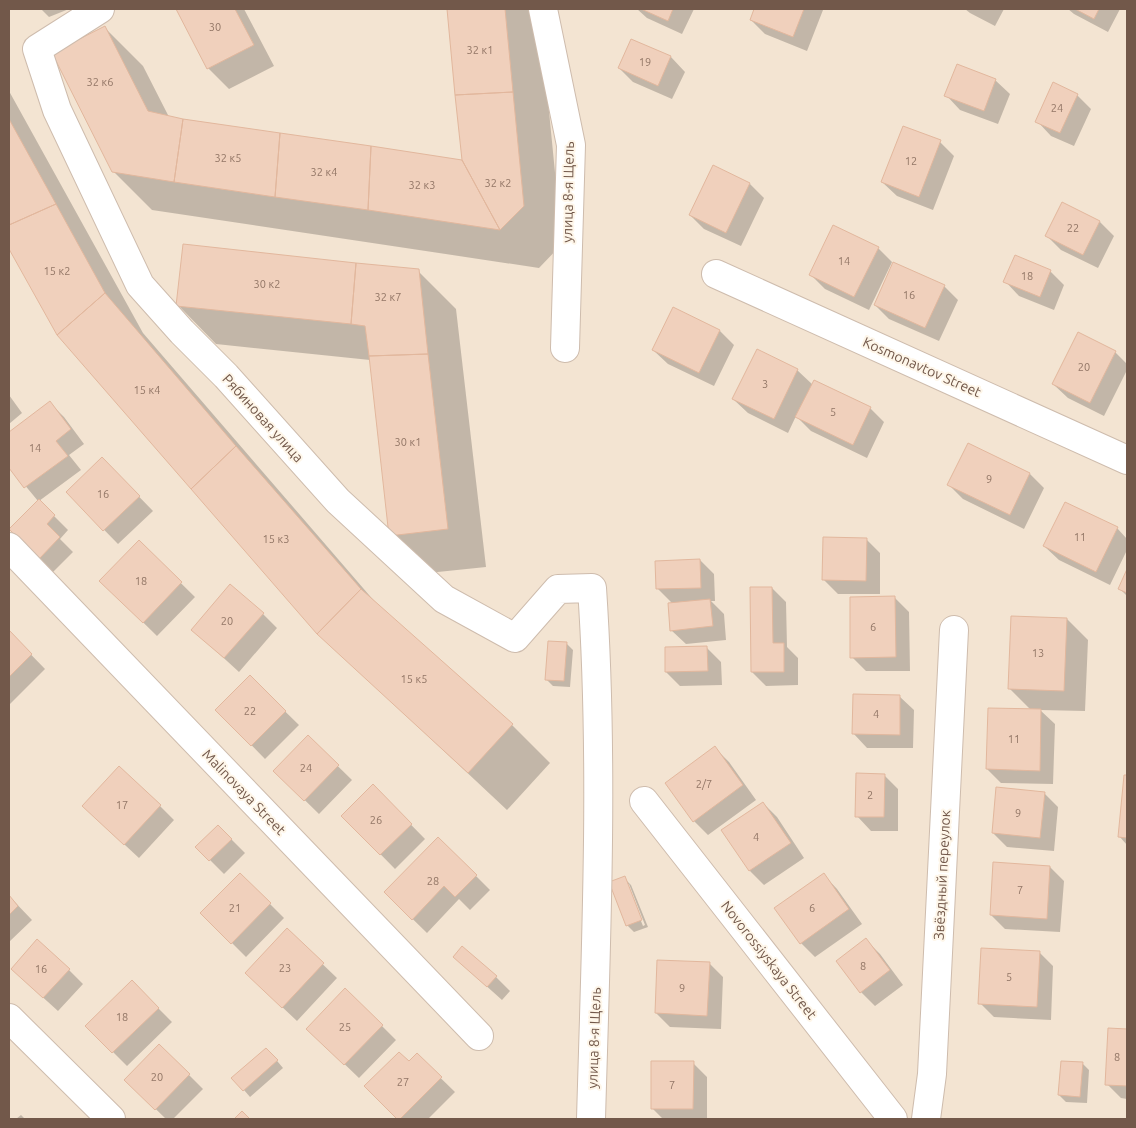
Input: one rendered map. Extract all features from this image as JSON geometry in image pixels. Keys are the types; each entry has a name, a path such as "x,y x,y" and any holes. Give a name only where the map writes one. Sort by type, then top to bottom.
{"street":[{"name":"Рябиновая улица","path":"100,9 37,49 57,110 140,285 182,332 226,376 338,501 444,599 515,638 558,589 592,588 597,665"},
{"name":"улица 8-я Щель","path":"543,9 571,145 565,348"},
{"name":"Kosmonavtov Street","path":"716,274 1127,460"},
{"name":"Malinovaya Street","path":"9,548 479,1036"},
{"name":"Звёздный переулок","path":"926,1119 932,1074 954,630"},
{"name":"улица 8-я Щель","path":"591,1119 596,958 597,665"},
{"name":"Novorossiyskaya Street","path":"644,801 893,1119"},
{"path":"9,1018 111,1119"}],"shaded area":[{"path":"9,9 1127,9 1127,1119 9,1119"}],"building":[{"path":"176,9 235,9 254,45 207,69"},
{"path":"447,9 505,9 513,92 455,95"},
{"path":"641,9 673,9 668,21"},
{"path":"754,9 804,9 793,37 750,20"},
{"path":"1075,9 1099,9 1094,19"},
{"path":"105,26 148,111 183,119 174,182 112,172 52,53"},
{"path":"631,39 671,56 658,86 618,68"},
{"path":"957,64 996,79 984,111 944,96"},
{"path":"1053,82 1078,94 1060,133 1035,122"},
{"path":"513,92 524,206 500,230 462,160 455,95"},
{"path":"9,119 56,204 9,225"},
{"path":"183,119 280,133 275,197 174,182"},
{"path":"903,126 941,140 919,197 881,182"},
{"path":"280,133 371,146 368,210 275,197"},
{"path":"371,146 462,160 500,230 368,210"},
{"path":"713,165 750,183 726,233 689,215"},
{"path":"1062,202 1100,221 1083,255 1045,236"},
{"path":"56,204 105,293 57,335 9,249 9,225"},
{"path":"833,225 879,247 854,297 809,275"},
{"path":"183,244 356,263 351,324 176,306"},
{"path":"1015,255 1051,270 1040,297 1003,282"},
{"path":"893,262 945,285 925,328 874,305"},
{"path":"356,263 419,269 428,354 369,356 365,326 351,324"},
{"path":"105,293 236,446 191,489 57,335"},
{"path":"673,307 720,330 699,373 652,350"},
{"path":"1078,332 1116,351 1090,403 1052,384"},
{"path":"757,349 798,369 774,419 732,399"},
{"path":"428,354 448,529 389,536 369,356"},
{"path":"814,380 871,407 853,445 795,417"},
{"path":"50,401 71,429 56,441 68,456 24,488 9,468 9,432"},
{"path":"968,443 1030,473 1010,515 947,485"},
{"path":"236,446 361,589 317,634 191,489"},
{"path":"102,457 140,496 103,531 66,492"},
{"path":"39,499 55,515 47,524 60,537 39,559 9,529"},
{"path":"1065,502 1118,527 1096,572 1043,546"},
{"path":"823,537 867,538 866,581 822,580"},
{"path":"139,540 182,582 143,623 99,581"},
{"path":"700,559 701,588 656,589 655,561"},
{"path":"1127,569 1127,593 1118,589"},
{"path":"230,584 264,613 224,658 191,630"},
{"path":"750,587 772,587 773,643 784,643 784,672 751,672"},
{"path":"361,589 513,724 468,773 317,634"},
{"path":"895,596 896,657 850,658 850,597"},
{"path":"710,599 713,626 670,631 668,603"},
{"path":"1011,616 1067,618 1064,691 1008,689"},
{"path":"9,630 32,654 9,677"},
{"path":"548,641 567,642 564,681 545,680"},
{"path":"707,646 708,671 665,672 665,647"},
{"path":"250,675 286,711 251,746 215,710"},
{"path":"853,694 900,695 900,735 852,734"},
{"path":"988,708 1041,709 1040,771 986,769"},
{"path":"308,735 339,765 304,801 273,771"},
{"path":"715,746 743,785 693,822 665,783"},
{"path":"119,766 161,805 124,845 82,806"},
{"path":"856,773 885,774 884,817 855,817"},
{"path":"1124,775 1127,775 1127,838 1118,837"},
{"path":"373,784 412,824 380,855 341,816"},
{"path":"996,787 1045,792 1040,838 992,833"},
{"path":"763,802 791,843 749,871 721,830"},
{"path":"218,825 232,839 209,861 195,847"},
{"path":"438,837 477,875 455,897 444,886 412,920 384,892"},
{"path":"993,862 1050,866 1047,919 990,915"},
{"path":"240,873 271,903 231,944 200,913"},
{"path":"824,873 849,909 800,944 774,908"},
{"path":"625,876 642,920 626,926 609,882"},
{"path":"9,895 18,906 9,915"},
{"path":"287,928 324,963 282,1008 245,973"},
{"path":"866,938 890,970 860,993 836,961"},
{"path":"37,939 70,969 43,998 11,969"},
{"path":"462,946 497,976 487,987 453,957"},
{"path":"981,948 1040,951 1037,1007 978,1004"},
{"path":"657,960 710,962 707,1016 655,1013"},
{"path":"132,980 159,1008 112,1053 85,1026"},
{"path":"345,988 383,1025 344,1065 306,1029"},
{"path":"1108,1028 1127,1029 1127,1086 1105,1085"},
{"path":"159,1044 190,1074 155,1110 124,1080"},
{"path":"266,1048 278,1060 243,1091 231,1078"},
{"path":"399,1052 409,1061 417,1053 442,1077 400,1119 397,1119 364,1086"},
{"path":"651,1061 694,1061 693,1109 651,1109"},
{"path":"1061,1061 1083,1062 1080,1097 1058,1095"},
{"path":"242,1111 250,1119 234,1119"}]}
